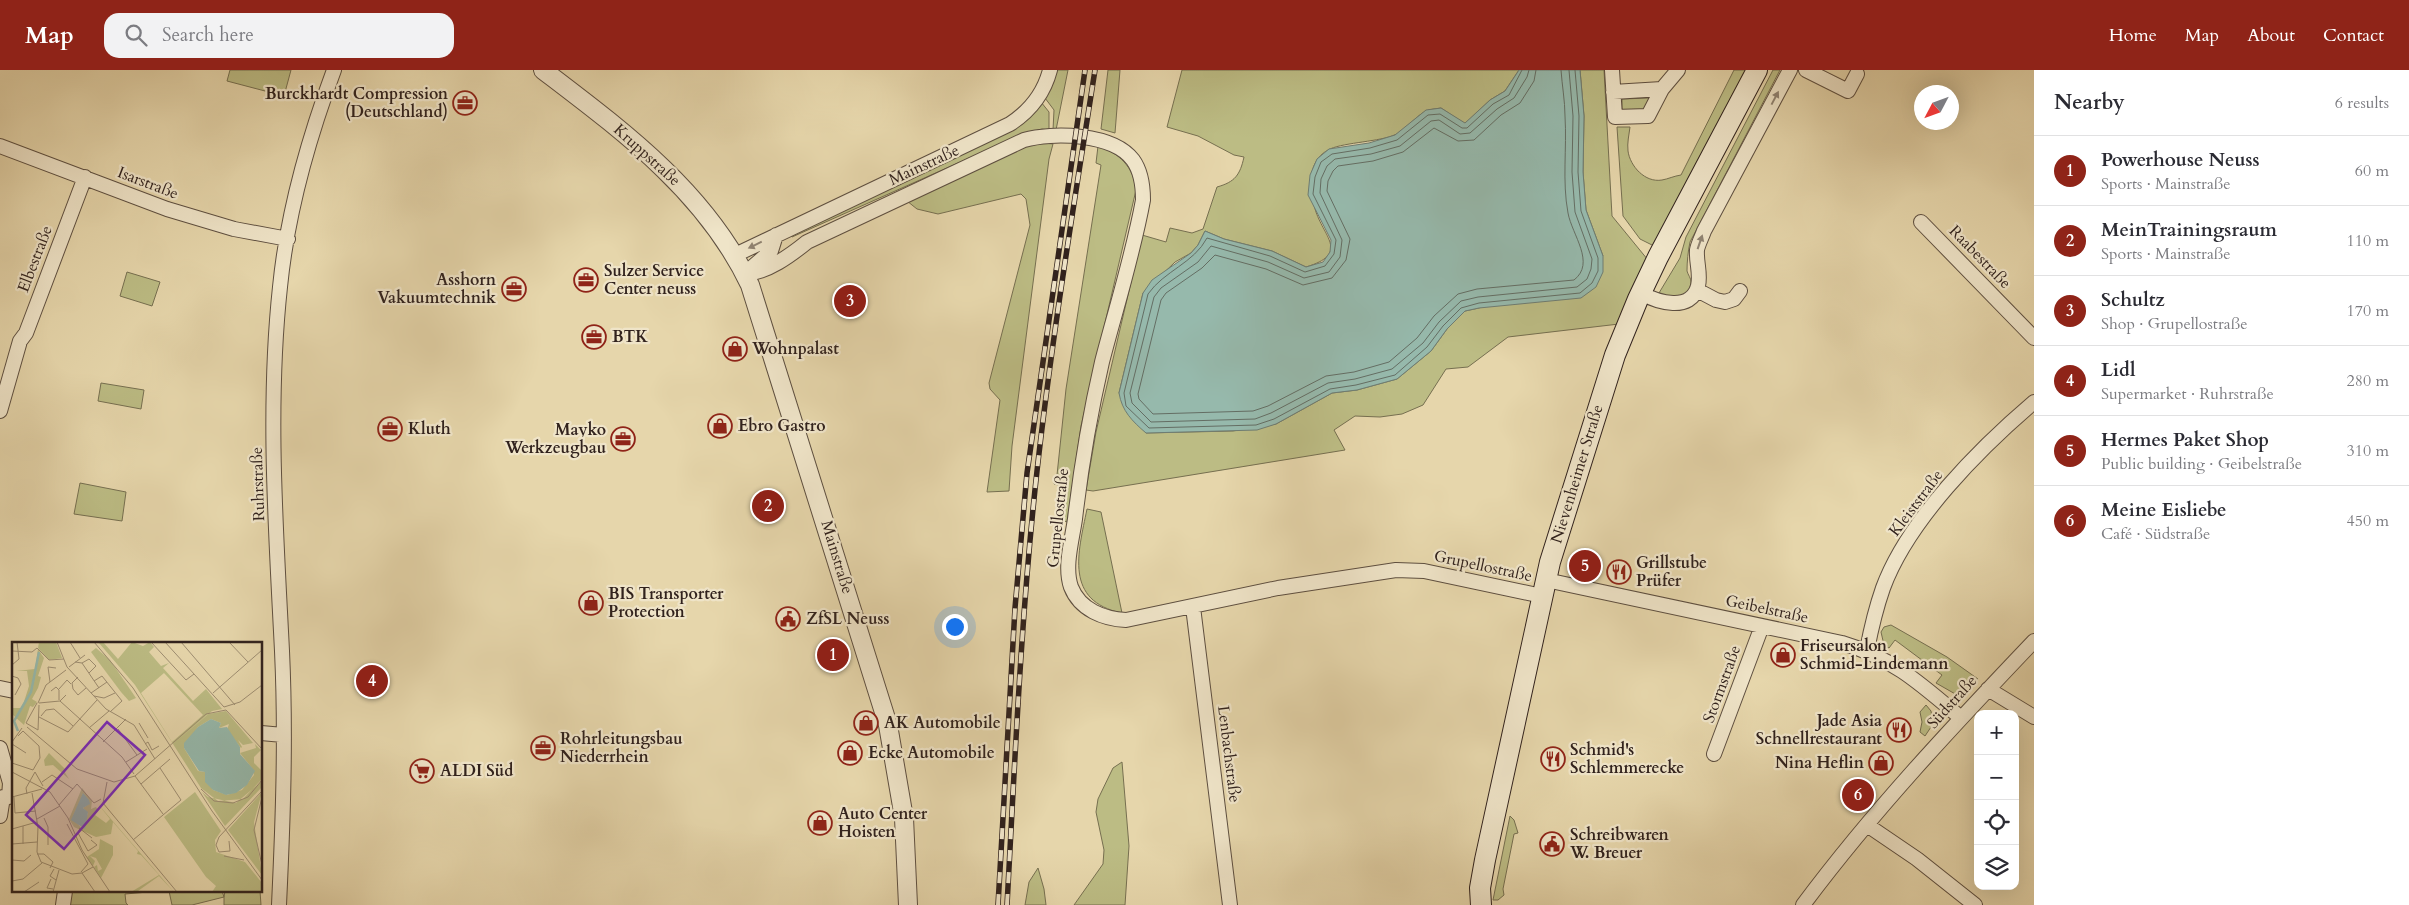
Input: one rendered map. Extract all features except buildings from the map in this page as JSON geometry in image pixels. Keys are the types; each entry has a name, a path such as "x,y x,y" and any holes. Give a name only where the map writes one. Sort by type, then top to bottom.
{"main road":[{"name":"Nievenheimer Straße","path":"1480,905 1480,888 1485,860 1544,588 1565,510 1615,356 1641,293 1757,70"}],"street":[{"name":"Ruhrstraße","path":"280,905 284,788 273,422 276,338 280,286 288,239 308,150 334,70"},
{"name":"Kruppstraße","path":"544,70 664,168 707,215 735,256"},
{"name":"Mainstraße","path":"908,905 904,818 888,725 762,316 745,274 735,256 1010,124 1020,118 1036,101 1050,70"},
{"path":"1612,70 1615,117 1648,116 1662,89 1678,70"},
{"path":"1641,293 1652,299 1676,304 1686,300 1697,290 1699,279 1697,250 1704,231 1790,70"},
{"path":"1806,70 1845,96 1856,74"},
{"path":"1613,92 1662,89"},
{"name":"Grupellostraße","path":"807,242 1024,140 1055,135 1099,141 1119,148 1133,160 1140,174 1143,200 1102,364 1081,467 1069,580 1076,597 1099,614 1117,620 1136,619 1278,588 1396,570 1544,588"},
{"name":"Isarstraße","path":"0,146 167,209 234,229 288,239"},
{"name":"Elbestraße","path":"0,411 20,341 26,333 85,177"},
{"name":"Raabestraße","path":"1922,222 2034,338"},
{"path":"745,274 771,251 776,235 791,242 807,242"},
{"path":"745,274 758,272 796,251 807,242"},
{"path":"1697,290 1721,301 1734,299 1740,291"},
{"name":"Kleiststraße","path":"1867,650 1884,586 1901,552 1920,522 1976,458 2034,402"},
{"name":"Geibelstraße","path":"1544,588 1762,626 1867,650 1907,673 1961,718"},
{"name":"Lenbachstraße","path":"1193,606 1230,905"},
{"name":"Stormstraße","path":"1714,754 1762,626"},
{"name":"Südstraße","path":"1803,905 1866,826 1961,718 2034,641"},
{"path":"1988,689 2034,717"},
{"path":"262,733 283,735"},
{"path":"0,748 10,783 0,816"},
{"path":"1866,826 1918,859 1975,905"},
{"path":"63,905 65,892"}],"green space":[{"path":"230,70 291,70 284,96 227,81"},
{"path":"1056,70 1068,70 1056,130 1053,130 1054,110 1045,98"},
{"path":"1108,70 1120,70 1115,133 1101,129"},
{"path":"1182,70 1519,70 1505,91 1490,100 1465,124 1441,108 1429,110 1397,134 1377,140 1333,148 1321,155 1313,169 1311,186 1316,212 1328,237 1330,251 1327,257 1319,262 1306,267 1272,251 1224,239 1205,231 1198,245 1191,253 1175,262 1143,293 1119,393 1146,433 1233,431 1276,424 1332,393 1357,390 1397,379 1431,351 1447,329 1465,311 1479,308 1603,256 1586,210 1583,172 1584,116 1580,70 1604,70 1612,216 1648,260 1619,324 1508,337 1468,367 1446,369 1423,405 1402,414 1380,417 1355,416 1334,430 1345,450 1093,491 1086,490 1096,432 1142,235 1166,242 1170,228 1192,233 1203,229 1217,187 1228,183 1236,177 1241,169 1244,157 1234,155 1198,136 1167,127"},
{"path":"1734,70 1747,70 1654,246 1640,239 1623,216 1617,127 1630,127 1629,157 1635,168 1644,176 1650,179 1664,180 1681,175"},
{"path":"1773,70 1780,70 1690,242 1687,271 1691,281 1690,288 1684,295 1674,297 1659,293 1680,258 1686,237"},
{"path":"1650,98 1645,110 1624,112 1622,110 1622,99"},
{"path":"1041,102 1049,112 1049,130 1042,129 1023,134 792,237 791,235"},
{"path":"1036,142 1053,144 1049,159 1012,446 1009,491 987,492 1000,400 990,389 989,383 1030,225 1026,199 1021,194 938,214 917,209 907,201"},
{"path":"1098,146 1113,153 1124,162 1132,174 1136,190 1081,426 1067,522 1062,520 1067,487 1054,484 1057,475 1066,389 1101,165 1096,163"},
{"path":"127,272 160,282 152,306 120,296"},
{"path":"101,383 144,390 141,409 98,401"},
{"path":"80,483 126,492 122,521 74,514"},
{"path":"1087,509 1101,512 1122,613 1103,607 1091,598 1083,586 1079,573 1079,558"},
{"path":"1891,625 1947,657 1978,679 1957,695 1936,683 1942,675 1895,640 1889,648 1884,645 1881,632 1884,627"},
{"path":"1926,705 1931,711 1933,724 1925,736 1920,732 1922,722 1920,712"},
{"path":"1122,762 1129,846 1125,905 1074,905 1103,864 1104,850 1096,812 1098,799 1113,768"},
{"path":"1510,816 1514,820 1518,833 1514,834 1503,889 1504,895 1498,900 1493,900"},
{"path":"1038,868 1046,905 1025,905 1029,882"},
{"path":"70,892 148,892 125,894 128,905 68,905"},
{"path":"169,892 222,892 224,897 192,905 172,905"},
{"path":"225,892 260,892 261,905 224,905"}],"water":[{"path":"1519,70 1580,70 1584,116 1583,172 1586,210 1603,256 1603,272 1596,287 1581,298 1465,311 1447,329 1431,351 1397,379 1357,390 1332,393 1276,424 1257,430 1146,433 1132,420 1125,410 1119,393 1143,293 1152,280 1191,253 1198,245 1205,231 1224,239 1272,251 1306,267 1323,262 1330,252 1331,240 1308,195 1310,175 1317,159 1329,149 1369,143 1395,135 1426,110 1441,108 1465,123 1490,100 1505,91"}],"railway":[{"path":"998,905 1015,608 1027,473 1085,70"},
{"path":"1007,905 1031,525 1056,321 1095,70"}],"place":[{"name":"Burckhardt Compression (Deutschland)","path":"465,103"},
{"name":"Sulzer Service Center neuss","path":"586,280"},
{"name":"Asshorn Vakuumtechnik","path":"514,289"},
{"name":"Schultz","path":"850,301"},
{"name":"BTK","path":"594,337"},
{"name":"Wohnpalast","path":"735,349"},
{"name":"Ebro Gastro","path":"720,426"},
{"name":"Kluth","path":"390,429"},
{"name":"Mayko Werkzeugbau","path":"623,439"},
{"name":"MeinTrainingsraum","path":"768,506"},
{"name":"Hermes Paket Shop","path":"1585,566"},
{"name":"Grillstube Prüfer","path":"1619,572"},
{"name":"BIS Transporter Protection","path":"591,603"},
{"name":"ZfSL Neuss","path":"788,619"},
{"name":"Powerhouse Neuss","path":"833,655"},
{"name":"Friseursalon Schmid-Lindemann","path":"1783,655"},
{"name":"Lidl","path":"372,681"},
{"name":"AK Automobile","path":"866,723"},
{"name":"Jade Asia Schnellrestaurant","path":"1899,730"},
{"name":"Rohrleitungsbau Niederrhein","path":"543,748"},
{"name":"Ecke Automobile","path":"850,753"},
{"name":"Schmid's Schlemmerecke","path":"1553,759"},
{"name":"Nina Heflin","path":"1881,763"},
{"name":"ALDI Süd","path":"422,771"},
{"name":"Meine Eisliebe","path":"1858,795"},
{"name":"Auto Center Hoisten","path":"820,823"},
{"name":"Schreibwaren W. Breuer","path":"1552,844"}]}
